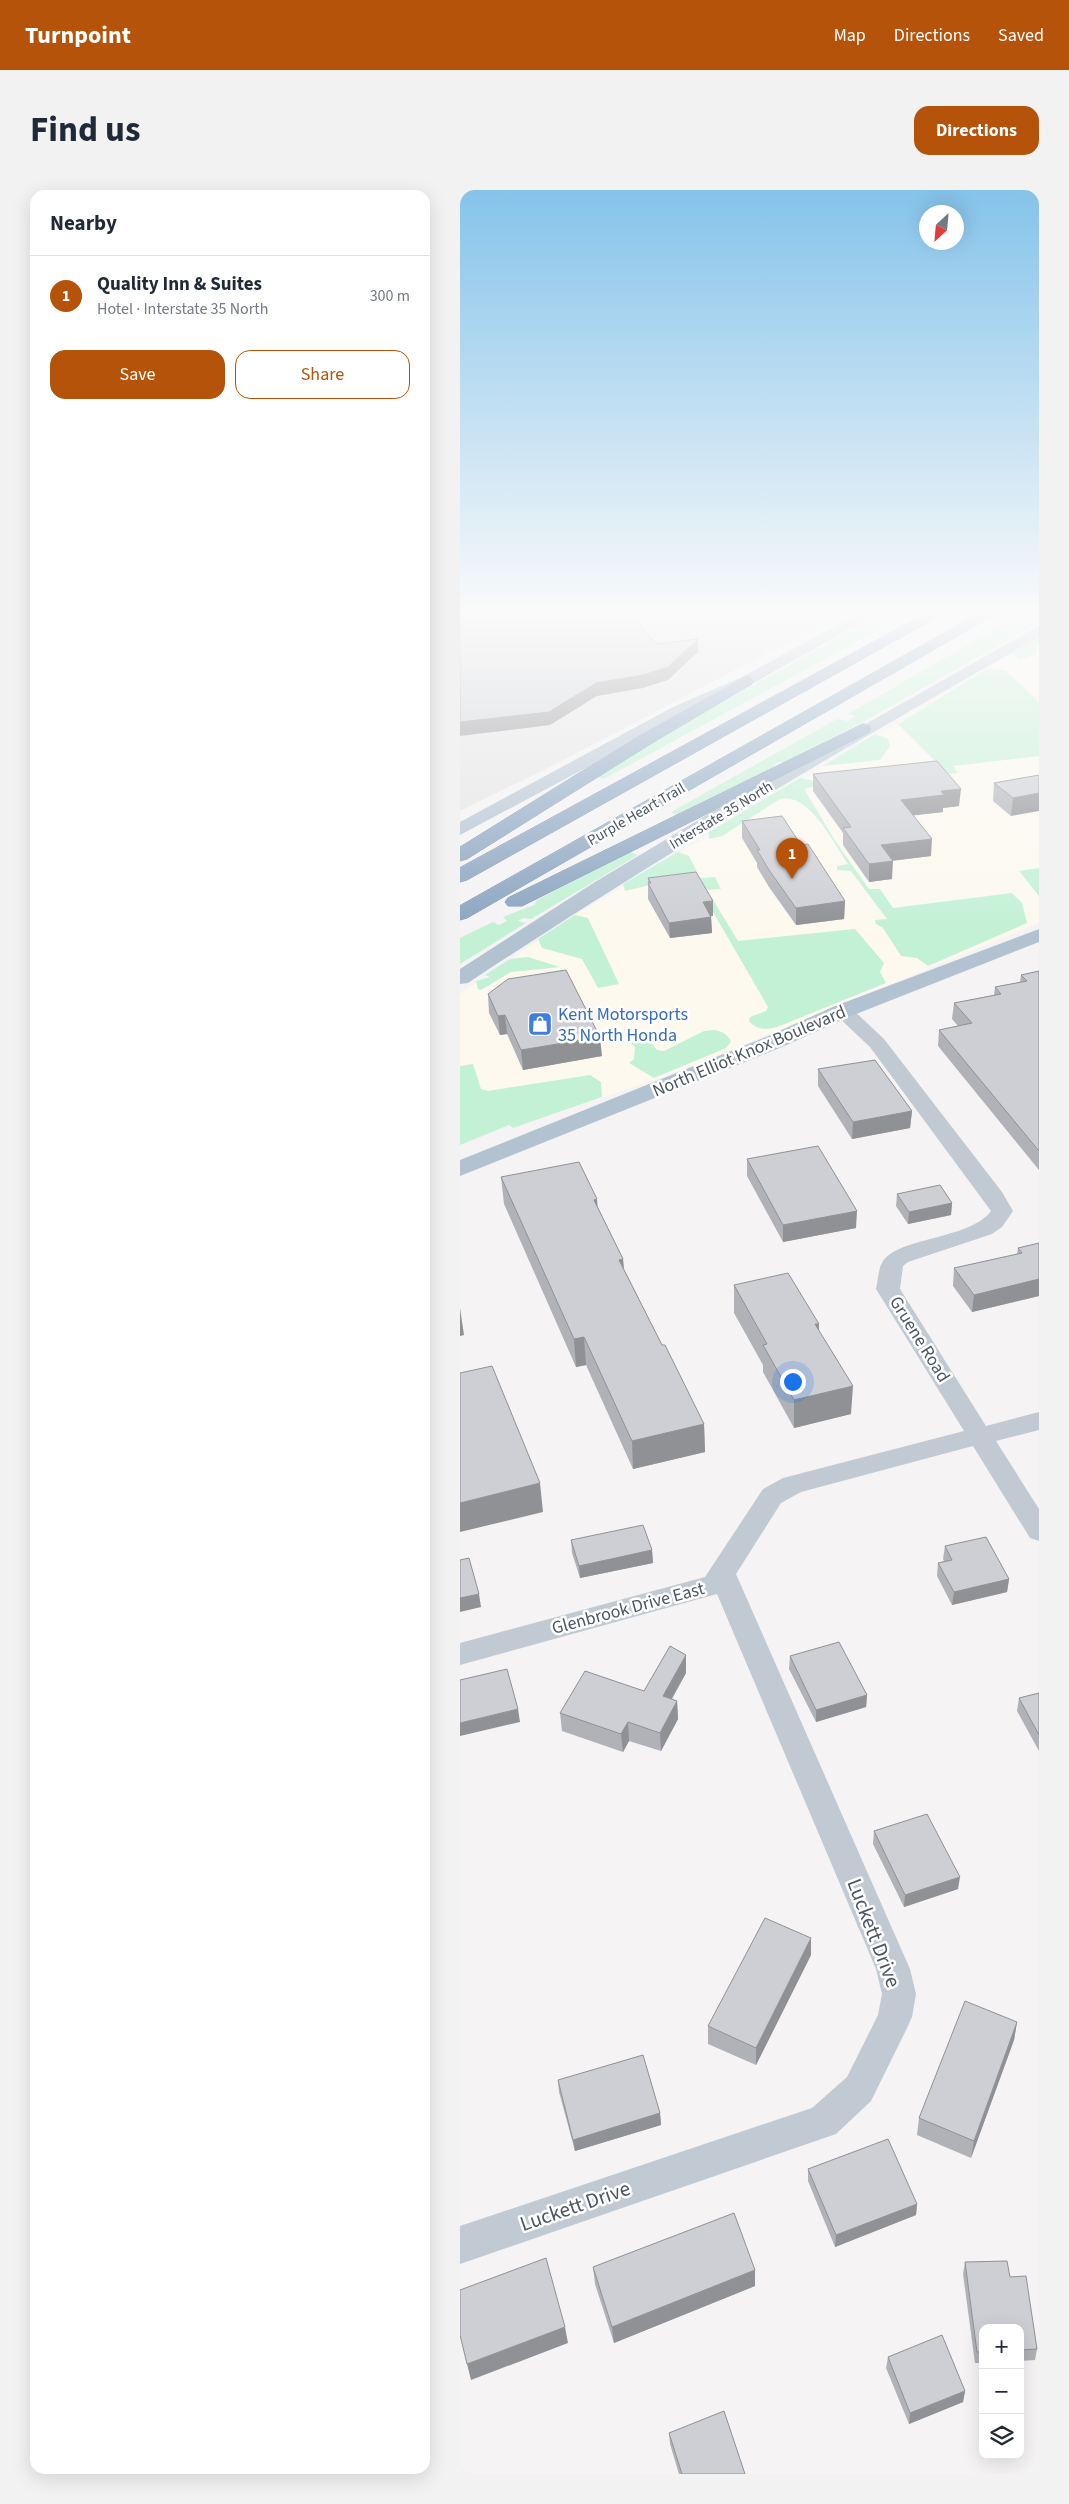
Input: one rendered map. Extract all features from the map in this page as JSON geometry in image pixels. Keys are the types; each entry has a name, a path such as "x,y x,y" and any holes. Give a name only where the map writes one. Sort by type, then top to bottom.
{"highway":[{"path":"460,855 685,717"},
{"name":"Purple Heart Trail","path":"460,876 749,717"},
{"name":"Purple Heart Trail","path":"460,914 808,717"},
{"path":"460,929 863,729"}],"main road":[{"path":"460,829 669,717"},
{"name":"Interstate 35 North","path":"460,978 598,888 885,717"},
{"name":"North Elliot Knox Boulevard","path":"460,1169 774,1042 843,1011 1039,935"}],"street":[{"name":"Gruene Road","path":"843,1011 877,1043 1002,1211 994,1222 984,1229 900,1257 892,1264 888,1289 981,1435 1039,1531"},
{"name":"Glenbrook Drive East","path":"460,1654 714,1585 772,1496 780,1490 825,1474 1039,1420"},
{"name":"Luckett Drive","path":"460,2245 823,2122 859,2089 895,2017 899,1994 893,1969 722,1574"}],"shaded area":[{"path":"460,717 646,717 550,767 460,811"},
{"path":"907,717 1039,717 1039,923 677,1072 513,1128 460,1092 460,994 577,914"}],"green space":[{"path":"697,717 719,717 604,779 596,777 620,760"},
{"path":"855,717 872,717 784,762 778,762 773,766 777,768 677,816 671,812 837,719 848,721"},
{"path":"910,717 1039,717 1039,756 953,766 958,773 948,774 898,724"},
{"path":"875,734 888,739 890,746 880,760 823,766"},
{"path":"800,778 811,780 819,785 804,789 836,842 869,889 880,889 893,908 1012,893 1022,903 1027,923 928,966 917,958 901,956 883,928 876,924 875,920 887,919 851,871 837,870 837,866 848,864 820,821 801,803 791,799 780,799 722,836 709,839 709,832"},
{"path":"630,852 638,855 531,919 523,918 518,921 526,923 460,964 460,938 493,922 499,925 507,921 503,917 534,905 537,900"},
{"path":"678,852 689,856 700,878 715,877 721,889 707,890 738,941 855,929 884,963 880,972 886,983 777,1027 769,1029 758,1028 749,1021 750,1017 766,1011 768,1007 699,888 654,884 625,891 623,884"},
{"path":"1039,868 1039,896 1019,871"},
{"path":"575,915 588,918 619,984 598,988 582,959 542,948 538,939"},
{"path":"528,957 560,967 511,972 481,990 478,989 476,981 490,977 485,975 510,959"},
{"path":"714,1030 722,1032 728,1037 731,1042 726,1048 654,1078 629,1063 634,1059 635,1047 630,1042 648,1039 657,1050 664,1051 704,1031"},
{"path":"473,1064 481,1089 488,1091 590,1075 601,1082 602,1097 513,1128 509,1125 460,1145 460,1066"}],"building":[{"path":"460,717 508,717 460,722"},
{"path":"937,761 961,789 941,791 944,795 901,800 932,839 881,845 893,861 869,864 843,828 851,827 813,774"},
{"path":"1039,775 1039,793 1013,798 994,783"},
{"path":"782,816 801,845 808,844 845,901 796,908 769,870 757,850 760,850 742,821"},
{"path":"696,872 713,901 703,902 711,917 669,923 648,883 651,883 648,878"},
{"name":"Kent Motorsports 35 North Honda","path":"566,970 600,1037 521,1050 505,1015 498,1016 488,994 508,979"},
{"path":"1039,971 1039,1151 939,1030 972,1023 954,1003 1001,994 995,987 1027,981 1021,975"},
{"path":"875,1060 912,1111 853,1122 818,1069"},
{"path":"818,1146 857,1211 783,1225 747,1159"},
{"path":"579,1162 597,1199 594,1200 623,1259 619,1260 662,1345 665,1345 704,1424 632,1441 584,1337 574,1339 501,1177"},
{"path":"940,1185 952,1203 909,1212 897,1194"},
{"path":"1039,1243 1039,1279 974,1295 954,1268 1022,1253 1018,1248"},
{"path":"788,1273 819,1324 815,1324 853,1386 794,1400 763,1345 767,1344 734,1285"},
{"path":"492,1366 540,1483 460,1503 460,1373"},
{"path":"643,1525 652,1550 579,1566 571,1540"},
{"path":"986,1537 1009,1579 954,1592 938,1563 952,1560 945,1546"},
{"path":"469,1558 479,1594 460,1598 460,1560"},
{"path":"839,1642 867,1695 816,1710 790,1656"},
{"path":"670,1646 686,1655 663,1696 677,1701 660,1733 628,1722 621,1734 560,1713 585,1671 644,1691"},
{"path":"507,1669 518,1709 460,1723 460,1680"},
{"path":"1039,1693 1039,1735 1019,1698"},
{"path":"927,1814 960,1877 905,1895 874,1831"},
{"path":"765,1918 811,1938 756,2048 708,2026"},
{"path":"965,2001 1017,2022 974,2141 919,2118"},
{"path":"643,2055 660,2113 573,2140 558,2080"},
{"path":"888,2139 917,2204 836,2235 808,2169"},
{"path":"734,2213 755,2270 612,2327 593,2267"},
{"path":"546,2258 565,2327 467,2364 460,2335 460,2290"},
{"path":"1007,2261 1010,2277 1026,2276 1037,2349 1024,2350 1024,2324 979,2324 979,2352 977,2352 965,2262"},
{"path":"942,2335 965,2391 910,2413 888,2357"},
{"path":"724,2411 745,2474 682,2474 669,2433"}],"place":[{"name":"Quality Inn & Suites","path":"792,879"},
{"name":"Kent Motorsports 35 North Honda","path":"540,1024"}]}
